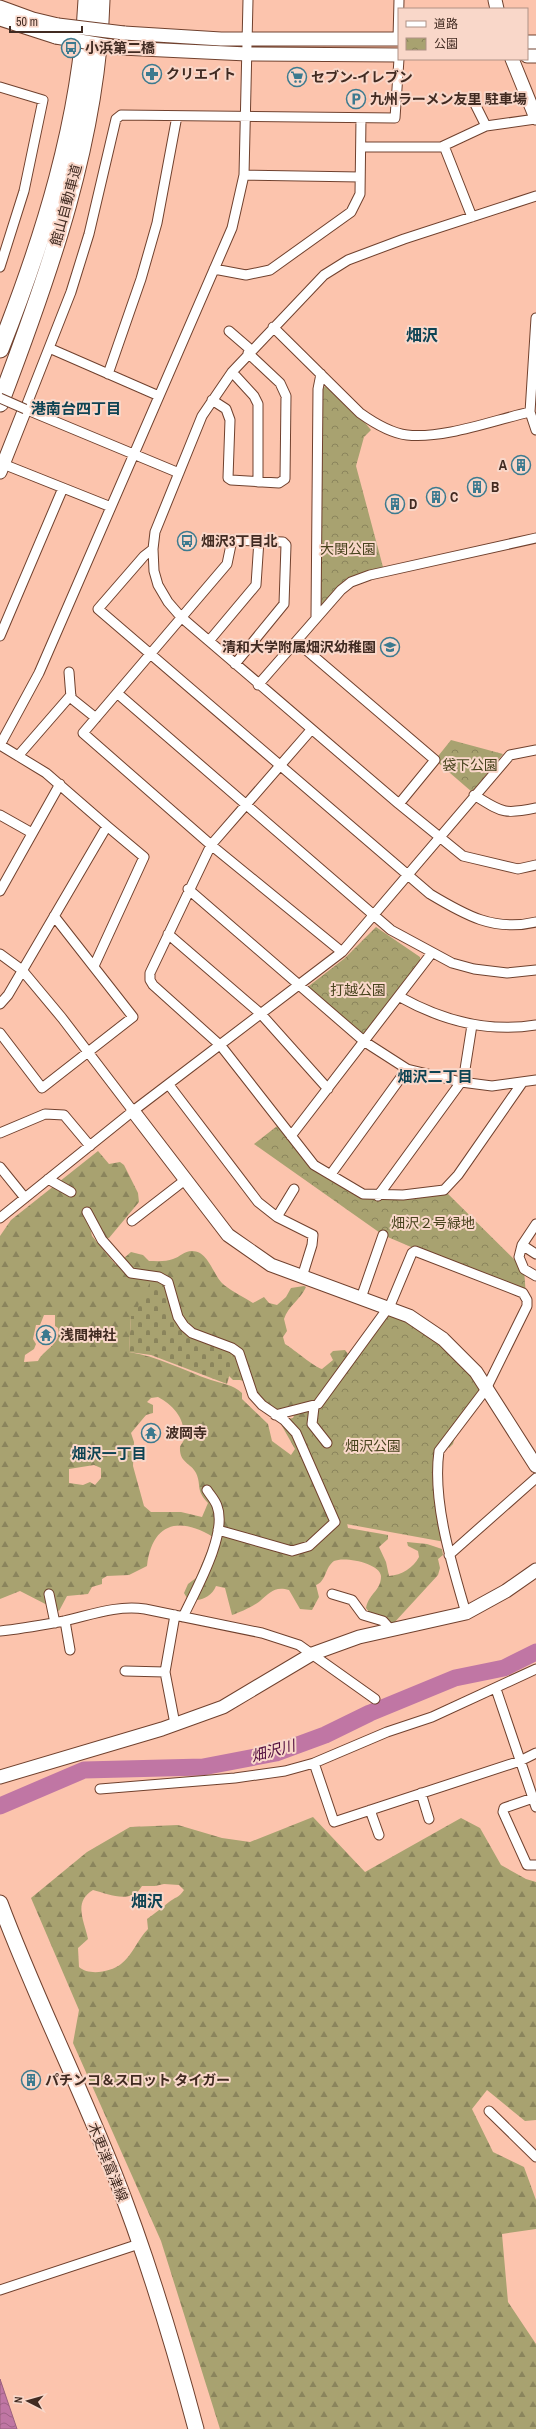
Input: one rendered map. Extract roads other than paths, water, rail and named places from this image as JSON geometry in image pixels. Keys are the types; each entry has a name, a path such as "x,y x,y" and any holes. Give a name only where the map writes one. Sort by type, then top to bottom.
{"highway":[{"name":"館山自動車道","path":"0,349 34,260 66,143 78,77 87,0"},
{"name":"館山自動車道","path":"0,403 33,316 66,210 82,146 94,80 101,0"}],"main road":[{"name":"木更津富津線","path":"0,1903 17,1947 114,2173 178,2363 196,2429"}],"street":[{"path":"94,966 144,857 60,784 0,745 39,673 232,228 244,175 248,0"},
{"path":"0,6 33,19 57,31 248,40 398,39"},
{"path":"0,19 57,31 121,48 247,54 398,55"},
{"path":"111,507 63,488 2,468 71,292 90,234 116,119 121,115 395,118 399,60"},
{"path":"361,147 444,146 486,126 536,118 512,60"},
{"path":"0,87 43,100 24,191 0,267"},
{"path":"472,98 486,126"},
{"path":"108,374 141,279 157,223 177,116"},
{"path":"214,269 246,275 270,270 351,212 360,194 361,118"},
{"path":"444,146 472,217"},
{"path":"244,175 360,177"},
{"path":"536,196 404,239 348,260 324,275 273,327 232,372 212,400 179,473 155,532 153,549 153,563 158,585 168,602 181,617 311,730 440,838 463,856 485,863 518,869 536,865"},
{"path":"536,318 530,412 536,430"},
{"path":"273,327 360,413 376,424 406,435 448,431 530,412"},
{"path":"212,400 226,409 230,420 228,478 231,480 279,483 286,476 288,404 284,388 229,331"},
{"path":"49,348 159,396"},
{"path":"232,372 254,396 258,404 258,482"},
{"path":"316,618 318,389 321,374"},
{"path":"0,398 179,473"},
{"path":"0,636 63,488"},
{"path":"258,684 297,642 341,590 351,582 370,575 536,538"},
{"path":"235,664 284,604 286,545 283,542 232,540 227,564 83,733 211,845 342,952"},
{"path":"209,641 256,585 259,540"},
{"path":"153,549 144,556 98,609 149,655 281,765 430,894 458,911 487,922 516,926 536,922"},
{"path":"297,642 435,760 399,804"},
{"path":"69,672 71,695 75,704 96,718"},
{"path":"117,693 375,914 391,930 432,954 452,963 480,970 507,973 536,970"},
{"path":"18,756 71,695"},
{"path":"311,730 211,845 188,889 150,972 150,980 153,985 221,1046 314,1165 363,1194 378,1196 444,1190 458,1175 522,1083"},
{"path":"0,1218 133,1111 221,1046 342,952 440,838 474,795 510,756 536,750"},
{"path":"1,886 60,784"},
{"path":"474,795 502,812 515,812 536,808"},
{"path":"0,816 32,834"},
{"path":"0,1004 8,995 107,826"},
{"path":"188,889 300,984 365,1042 407,1069 462,1082 492,1086 536,1080"},
{"path":"0,1033 42,1088 133,1017 54,916"},
{"path":"168,934 261,1014 328,1089"},
{"path":"0,954 22,970 62,1018 228,1235 271,1265 409,1316 443,1339 476,1372 536,1466"},
{"path":"291,1136 432,954"},
{"path":"400,997 426,1012 472,1026 498,1028 536,1025"},
{"path":"378,1196 462,1082 472,1026"},
{"path":"331,1174 407,1069"},
{"path":"169,1085 258,1202 277,1217 313,1235 312,1245 302,1277"},
{"path":"0,1133 45,1114 64,1115 90,1146"},
{"path":"0,1167 25,1198"},
{"path":"48,1179 71,1192"},
{"path":"132,1221 185,1180"},
{"path":"277,1217 294,1189"},
{"path":"87,1212 102,1240 131,1273 159,1277 168,1282 178,1317 184,1326 192,1333 232,1348 239,1353 253,1395 275,1415 284,1420 296,1433 335,1522 309,1546 292,1551 218,1530"},
{"path":"536,1224 522,1246 520,1261 524,1269 536,1276"},
{"path":"361,1298 383,1235"},
{"path":"522,1246 536,1254"},
{"path":"275,1415 314,1407 323,1398 388,1308 412,1253 415,1251 523,1293 527,1300 526,1306 486,1389 439,1451 438,1461 441,1511 449,1555 466,1613"},
{"path":"314,1407 312,1424 327,1443"},
{"path":"449,1555 536,1478"},
{"path":"175,1724 165,1672 179,1616 205,1571 218,1530 217,1507 207,1490"},
{"path":"0,1776 175,1724 223,1707 312,1654 359,1637 466,1613 506,1591 536,1570"},
{"path":"49,1594 55,1623"},
{"path":"332,1594 352,1600 363,1615 386,1623 391,1630"},
{"path":"0,1631 55,1623 113,1609 128,1607 179,1616 262,1633 299,1645 375,1699"},
{"path":"65,1621 70,1650"},
{"path":"100,1788 264,1774 314,1763 496,1689 536,1669"},
{"path":"125,1671 165,1672"},
{"path":"496,1689 534,1803 504,1808 503,1812 528,1866 536,1865"},
{"path":"314,1763 334,1822 520,1761 536,1753"},
{"path":"421,1794 429,1819"},
{"path":"370,1810 379,1835"},
{"path":"489,2111 536,2157"},
{"path":"0,2290 139,2244"}],"water":[{"path":"0,2379 17,2429 0,2429"}],"waterway":[{"name":"畑沢川","path":"0,1806 84,1770 203,1767 276,1753 325,1735 370,1713 455,1678 504,1668 536,1652"}],"place":[{"name":"小浜第二橋","path":"71,48"},
{"name":"クリエイト","path":"152,74"},
{"name":"セブン-イレブン","path":"297,77"},
{"name":"九州ラーメン友里 駐車場","path":"356,99"},
{"name":"A","path":"521,465"},
{"name":"B","path":"477,487"},
{"name":"C","path":"436,497"},
{"name":"D","path":"395,504"},
{"name":"畑沢3丁目北","path":"187,541"},
{"name":"清和大学附属畑沢幼稚園","path":"390,647"},
{"name":"浅間神社","path":"46,1335"},
{"name":"波岡寺","path":"151,1433"},
{"name":"パチンコ＆スロット タイガー","path":"31,2080"}],"district":[{"name":"畑沢","path":"422,335"},
{"name":"港南台四丁目","path":"76,409"},
{"name":"畑沢二丁目","path":"435,1077"},
{"name":"畑沢一丁目","path":"109,1454"},
{"name":"畑沢","path":"147,1901"}],"park label":[{"name":"大関公園","path":"348,549"},
{"name":"袋下公園","path":"470,765"},
{"name":"打越公園","path":"358,990"},
{"name":"畑沢２号緑地","path":"433,1223"},
{"name":"畑沢公園","path":"373,1446"}]}
